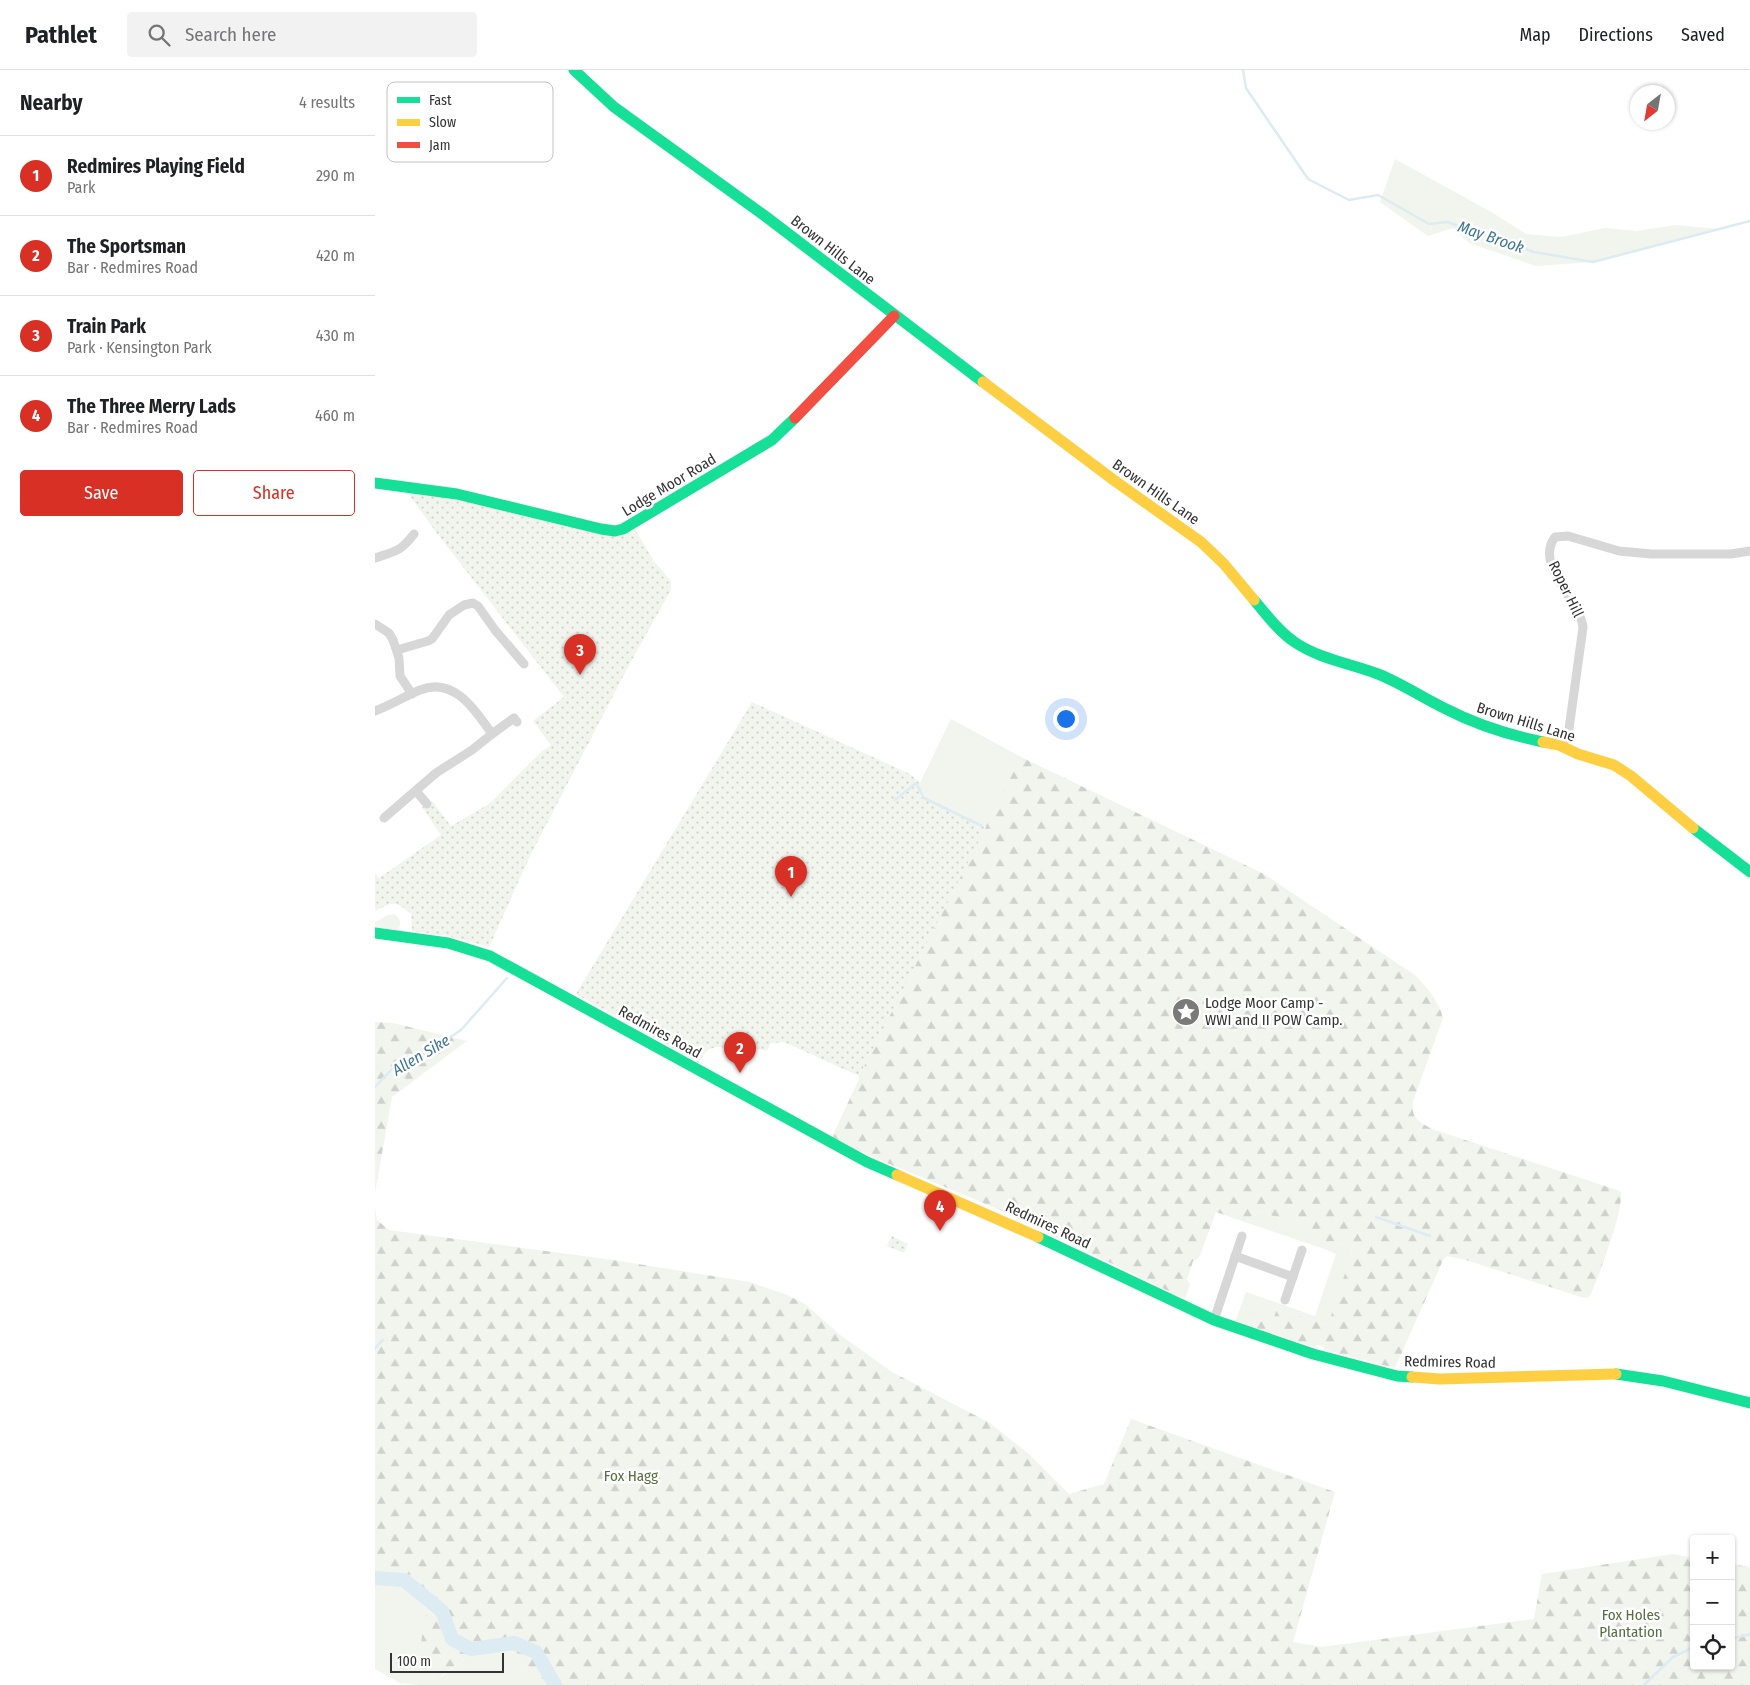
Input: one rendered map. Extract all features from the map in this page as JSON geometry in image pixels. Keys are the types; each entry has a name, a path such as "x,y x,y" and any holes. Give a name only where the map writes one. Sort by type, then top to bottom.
{"street":[{"name":"Brown Hills Lane","path":"574,70 614,107 765,216 894,316 1110,478 1201,542 1223,564 1275,625 1297,643 1314,652 1380,675 1476,723 1514,736 1562,747 1622,769 1687,824 1750,872"},
{"name":"Lodge Moor Road","path":"375,483 457,494 605,530 621,530 737,462 777,435 830,384 894,316"},
{"path":"375,558 393,554 414,534"},
{"name":"Roper Hill","path":"1562,747 1569,730 1583,627 1579,614 1551,565 1549,549 1555,538 1568,536 1619,550 1651,554 1731,554 1750,552"},
{"path":"397,650 432,639 449,615 464,605 473,603 478,606 524,664"},
{"path":"375,624 389,633 397,650 400,676 412,694"},
{"path":"375,711 423,689 435,687 448,689 459,694 468,702 492,734"},
{"path":"384,818 444,767 515,720"},
{"path":"416,790 427,804"},
{"name":"Redmires Road","path":"375,933 434,941 477,950 867,1162 1012,1224 1214,1320 1313,1354 1397,1376 1440,1379 1623,1374 1648,1378 1750,1403"},
{"path":"1214,1320 1242,1236"},
{"path":"1285,1300 1302,1250"},
{"path":"1235,1256 1293,1276"}],"green space":[{"path":"1395,159 1493,213 1526,234 1561,237 1605,228 1637,231 1676,225 1718,229 1593,262 1536,266 1469,243 1453,228 1428,236 1380,202"},
{"path":"405,489 635,529 653,560 671,581 671,590 629,665 530,856 489,947 448,936 412,931 411,914 401,906 390,904 375,911 375,873 379,878 441,835 422,807 432,801 451,826 489,804 541,752 551,745 533,721 564,697"},
{"path":"752,702 910,774 920,783 926,798 986,827 859,1076 784,1042 771,1043 767,1050 719,1047 706,1052 699,1063 576,994"},
{"path":"951,719 1021,757 986,827 926,798 920,783"},
{"path":"1021,757 1264,874 1416,976 1436,1000 1443,1018 1413,1101 1414,1116 1432,1129 1621,1192 1621,1202 1614,1229 1590,1296 1587,1298 1581,1297 1466,1260 1447,1256 1443,1260 1395,1368 1325,1350 1324,1347 1318,1345 1314,1347 1235,1321 1237,1317 1272,1322 1277,1309 1328,1325 1353,1249 1331,1241 1322,1248 1312,1245 1316,1231 1259,1211 1245,1222 1216,1212 1199,1258 1193,1261 1187,1280 1190,1284 1185,1299 1005,1212 873,1157 832,1137 859,1076"},
{"path":"394,914 400,922 400,926 396,930 375,928 375,922"},
{"path":"375,1022 393,1023 467,1041 392,1097 375,1193"},
{"name":"Fox Hagg","path":"375,1207 377,1220 389,1230 613,1260 750,1282 787,1295 805,1304 839,1334 892,1372 990,1423 1030,1455 1069,1494 1104,1484 1131,1419 1335,1492 1293,1642 1321,1647 1534,1619 1542,1574 1673,1554 1690,1557 1690,1670 1735,1670 1735,1565 1750,1567 1750,1685 534,1685 516,1651 472,1653 440,1677 420,1648 429,1597 412,1575 375,1573"},
{"path":"1259,1211 1317,1231 1312,1245 1245,1222"},
{"path":"892,1236 908,1244 904,1253 887,1246"},
{"path":"1331,1241 1353,1249 1328,1325 1277,1309 1272,1322 1237,1317 1246,1292 1315,1316 1336,1254 1322,1248"},
{"path":"375,1573 412,1575 430,1597 420,1648 441,1677 472,1653 516,1651 534,1685 419,1685 400,1683 375,1669"}],"waterway":[{"name":"May Brook","path":"1243,70 1246,88 1308,179 1349,200 1378,195 1429,224 1447,222 1534,252 1593,262 1750,221"},
{"path":"895,800 916,783 924,798 982,826"},
{"name":"Allen Sike","path":"375,1087 393,1068 423,1055 461,1030 507,978"},
{"path":"1376,1217 1430,1236"},
{"path":"375,1348 383,1340"},
{"path":"375,1578 404,1580 442,1611 452,1639 471,1649 514,1643 536,1652 555,1685"},
{"path":"1735,1638 1750,1634"},
{"path":"1644,1685 1673,1657 1690,1649"}],"traffic: fast":[{"path":"574,70 614,107 765,216 983,382"},
{"path":"375,483 457,494 615,531 623,529 772,440 795,418"},
{"path":"1254,600 1284,634 1305,649 1387,678 1481,725 1543,742"},
{"path":"1693,828 1750,872"},
{"path":"375,933 448,943 490,956 867,1162 897,1175"},
{"path":"1038,1237 1214,1320 1313,1354 1397,1376 1412,1377"},
{"path":"1616,1374 1663,1381 1750,1403"}],"traffic: slow":[{"path":"983,382 1115,481 1201,542 1224,564 1254,600"},
{"path":"1543,742 1559,745 1578,754 1614,765 1631,776 1693,828"},
{"path":"897,1175 1038,1237"},
{"path":"1412,1377 1440,1379 1616,1374"}],"traffic: jam":[{"path":"795,418 894,316"}],"place":[{"name":"Train Park","path":"580,675"},
{"name":"Redmires Playing Field","path":"791,897"},
{"name":"Lodge Moor Camp - WWI and II POW Camp.","path":"1186,1012"},
{"name":"The Sportsman","path":"740,1073"},
{"name":"The Three Merry Lads","path":"940,1231"}],"park label":[{"name":"Fox Holes Plantation","path":"1631,1624"}]}
